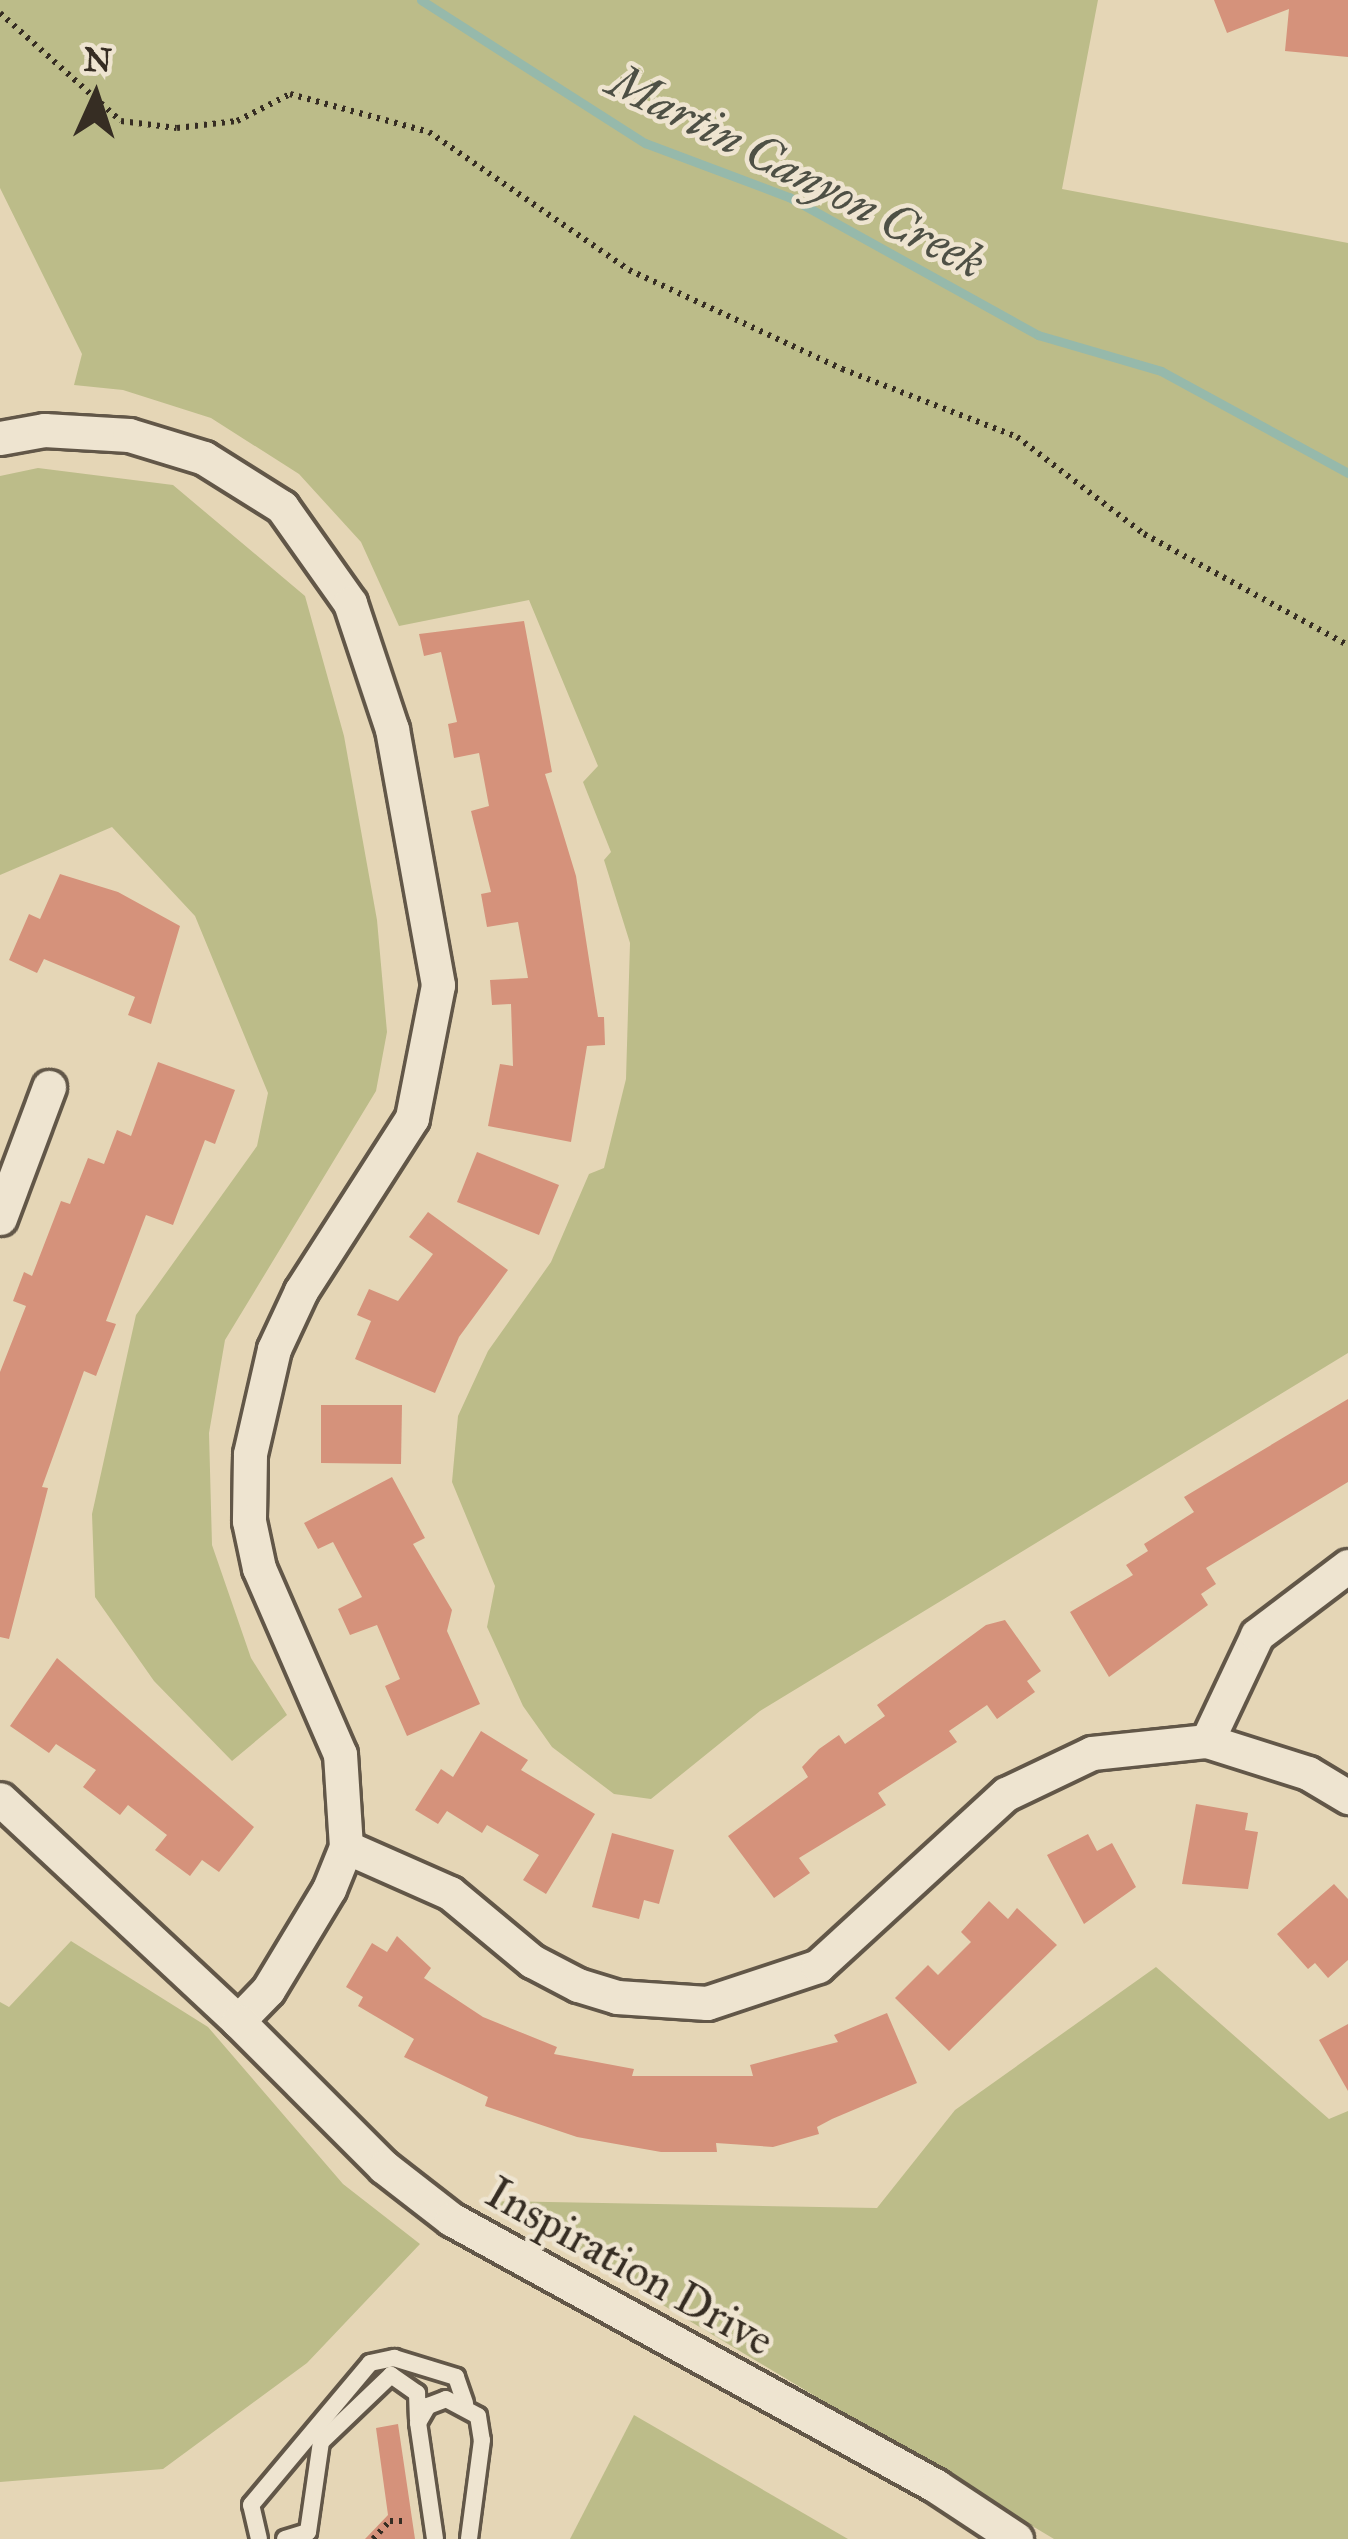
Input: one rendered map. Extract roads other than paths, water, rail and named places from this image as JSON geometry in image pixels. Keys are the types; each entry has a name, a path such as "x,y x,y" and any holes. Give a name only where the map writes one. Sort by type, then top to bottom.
{"street":[{"path":"0,438 44,430 129,435 204,458 269,497 350,603 392,729 438,985 427,1064 412,1118 301,1291 274,1348 250,1454 249,1521 259,1568 340,1754 346,1847 268,1990 238,2021"},
{"path":"0,1219 49,1087"},
{"path":"1207,1741 1257,1635 1348,1566"},
{"path":"346,1847 450,1893 532,1961 578,1985 617,1997 707,2002 766,1989 818,1966 980,1815 1045,1770 1126,1745 1207,1741 1308,1773 1348,1797"},
{"name":"Inspiration Drive","path":"0,1799 238,2021 384,2167 451,2219 936,2486 1016,2539"}],"lane":[{"path":"259,2539 250,2505 370,2363 394,2358 455,2377 465,2403 478,2416 482,2440 469,2539"},
{"path":"285,2539 308,2532 321,2442 391,2375 417,2393 435,2539"},
{"path":"418,2423 428,2407 465,2403"}],"waterway":[{"name":"Martin Canyon Creek","path":"421,0 645,143 789,197 1038,335 1161,371 1348,473"}]}
